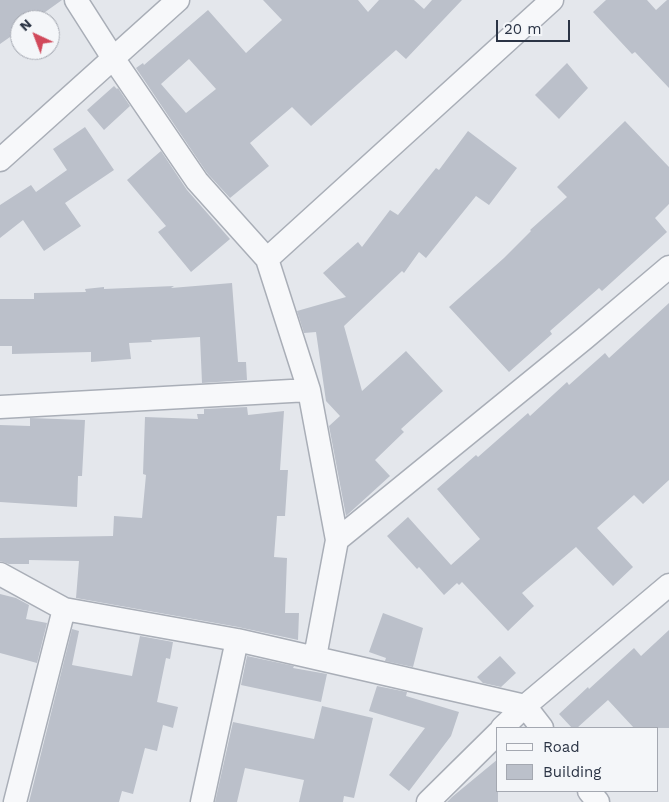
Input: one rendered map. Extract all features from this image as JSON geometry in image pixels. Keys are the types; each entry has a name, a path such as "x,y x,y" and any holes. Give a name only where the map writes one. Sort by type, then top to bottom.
{"street":[{"path":"76,0 197,181 267,259 310,390 337,540 315,657"},
{"path":"0,160 178,0"},
{"path":"267,259 552,0"},
{"path":"337,540 669,267"},
{"path":"0,407 310,390"},
{"path":"0,574 64,608 237,640 525,706 541,727"},
{"path":"503,727 525,706 669,586"},
{"path":"15,802 64,608"},
{"path":"202,802 237,640"},
{"path":"428,802 497,734"}],"building":[{"path":"0,0 62,0 48,10 10,10 10,37 0,44"},
{"path":"263,0 358,0 368,12 379,0 414,0 424,9 432,0 462,0 406,59 396,50 311,126 292,107 250,143 269,166 230,198 207,173 136,68 143,63 144,65 208,10 246,53 282,20","holes":["189,59 216,89 186,113 161,84"]},
{"path":"606,0 647,0 656,10 669,0 669,88 635,52 632,54 593,12"},
{"path":"567,63 588,88 559,119 535,95"},
{"path":"114,86 118,88 130,106 104,130 87,110"},
{"path":"625,121 669,167 669,204 655,218 667,232 602,291 599,288 550,331 552,334 509,372 449,307 504,258 530,230 567,197 557,187"},
{"path":"85,127 114,170 65,203 81,226 44,251 23,220 0,238 0,205 31,185 36,192 67,170 53,149"},
{"path":"468,131 517,168 489,205 476,196 426,258 419,252 404,273 402,271 344,326 362,391 406,351 443,391 401,429 404,432 375,460 390,476 346,516 329,426 340,416 326,401 316,332 304,333 297,311 346,297 323,273 358,242 362,247 390,210 398,215 436,168 439,170"},
{"path":"161,151 187,190 230,239 191,272 158,232 166,226 127,180"},
{"path":"232,283 238,362 246,362 247,380 202,383 200,337 129,343 131,359 91,362 91,352 12,354 12,346 0,346 0,299 34,299 34,293 86,292 85,289 104,287 104,289 174,286 171,288"},
{"path":"669,303 669,480 643,504 634,495 597,528 633,567 613,586 576,547 522,593 534,606 508,631 462,582 459,585 457,583 444,595 387,536 408,517 451,565 480,539 437,489 476,455 478,457 528,413 530,416 567,382 569,385 605,353 609,358"},
{"path":"247,407 248,415 284,411 280,470 288,470 285,516 277,516 274,557 287,558 285,613 299,613 298,640 238,627 76,598 79,561 29,560 29,564 9,564 0,561 0,538 113,536 114,516 142,518 146,475 143,474 145,417 198,419 197,414 204,414 204,409"},
{"path":"30,418 85,420 82,476 78,476 77,507 0,502 0,425 30,426"},
{"path":"0,594 16,598 29,605 26,619 47,623 37,663 0,653"},
{"path":"383,613 423,628 413,667 385,661 386,658 369,652"},
{"path":"72,629 79,631 72,665 132,676 140,636 173,642 170,659 166,658 157,702 178,707 173,728 163,725 157,751 145,748 133,794 122,791 119,802 29,802"},
{"path":"669,630 669,728 633,727 608,700 578,727 571,727 559,714 634,648 641,656"},
{"path":"247,656 294,666 293,668 327,674 321,702 241,685"},
{"path":"500,656 516,673 501,687 483,683 477,677"},
{"path":"377,686 407,692 406,696 459,712 451,736 409,791 389,775 425,728 369,711"},
{"path":"322,706 373,718 354,798 344,796 343,802 299,802 304,780 245,768 237,802 215,802 233,722 314,739"},
{"path":"497,760 498,802 447,802"}]}
